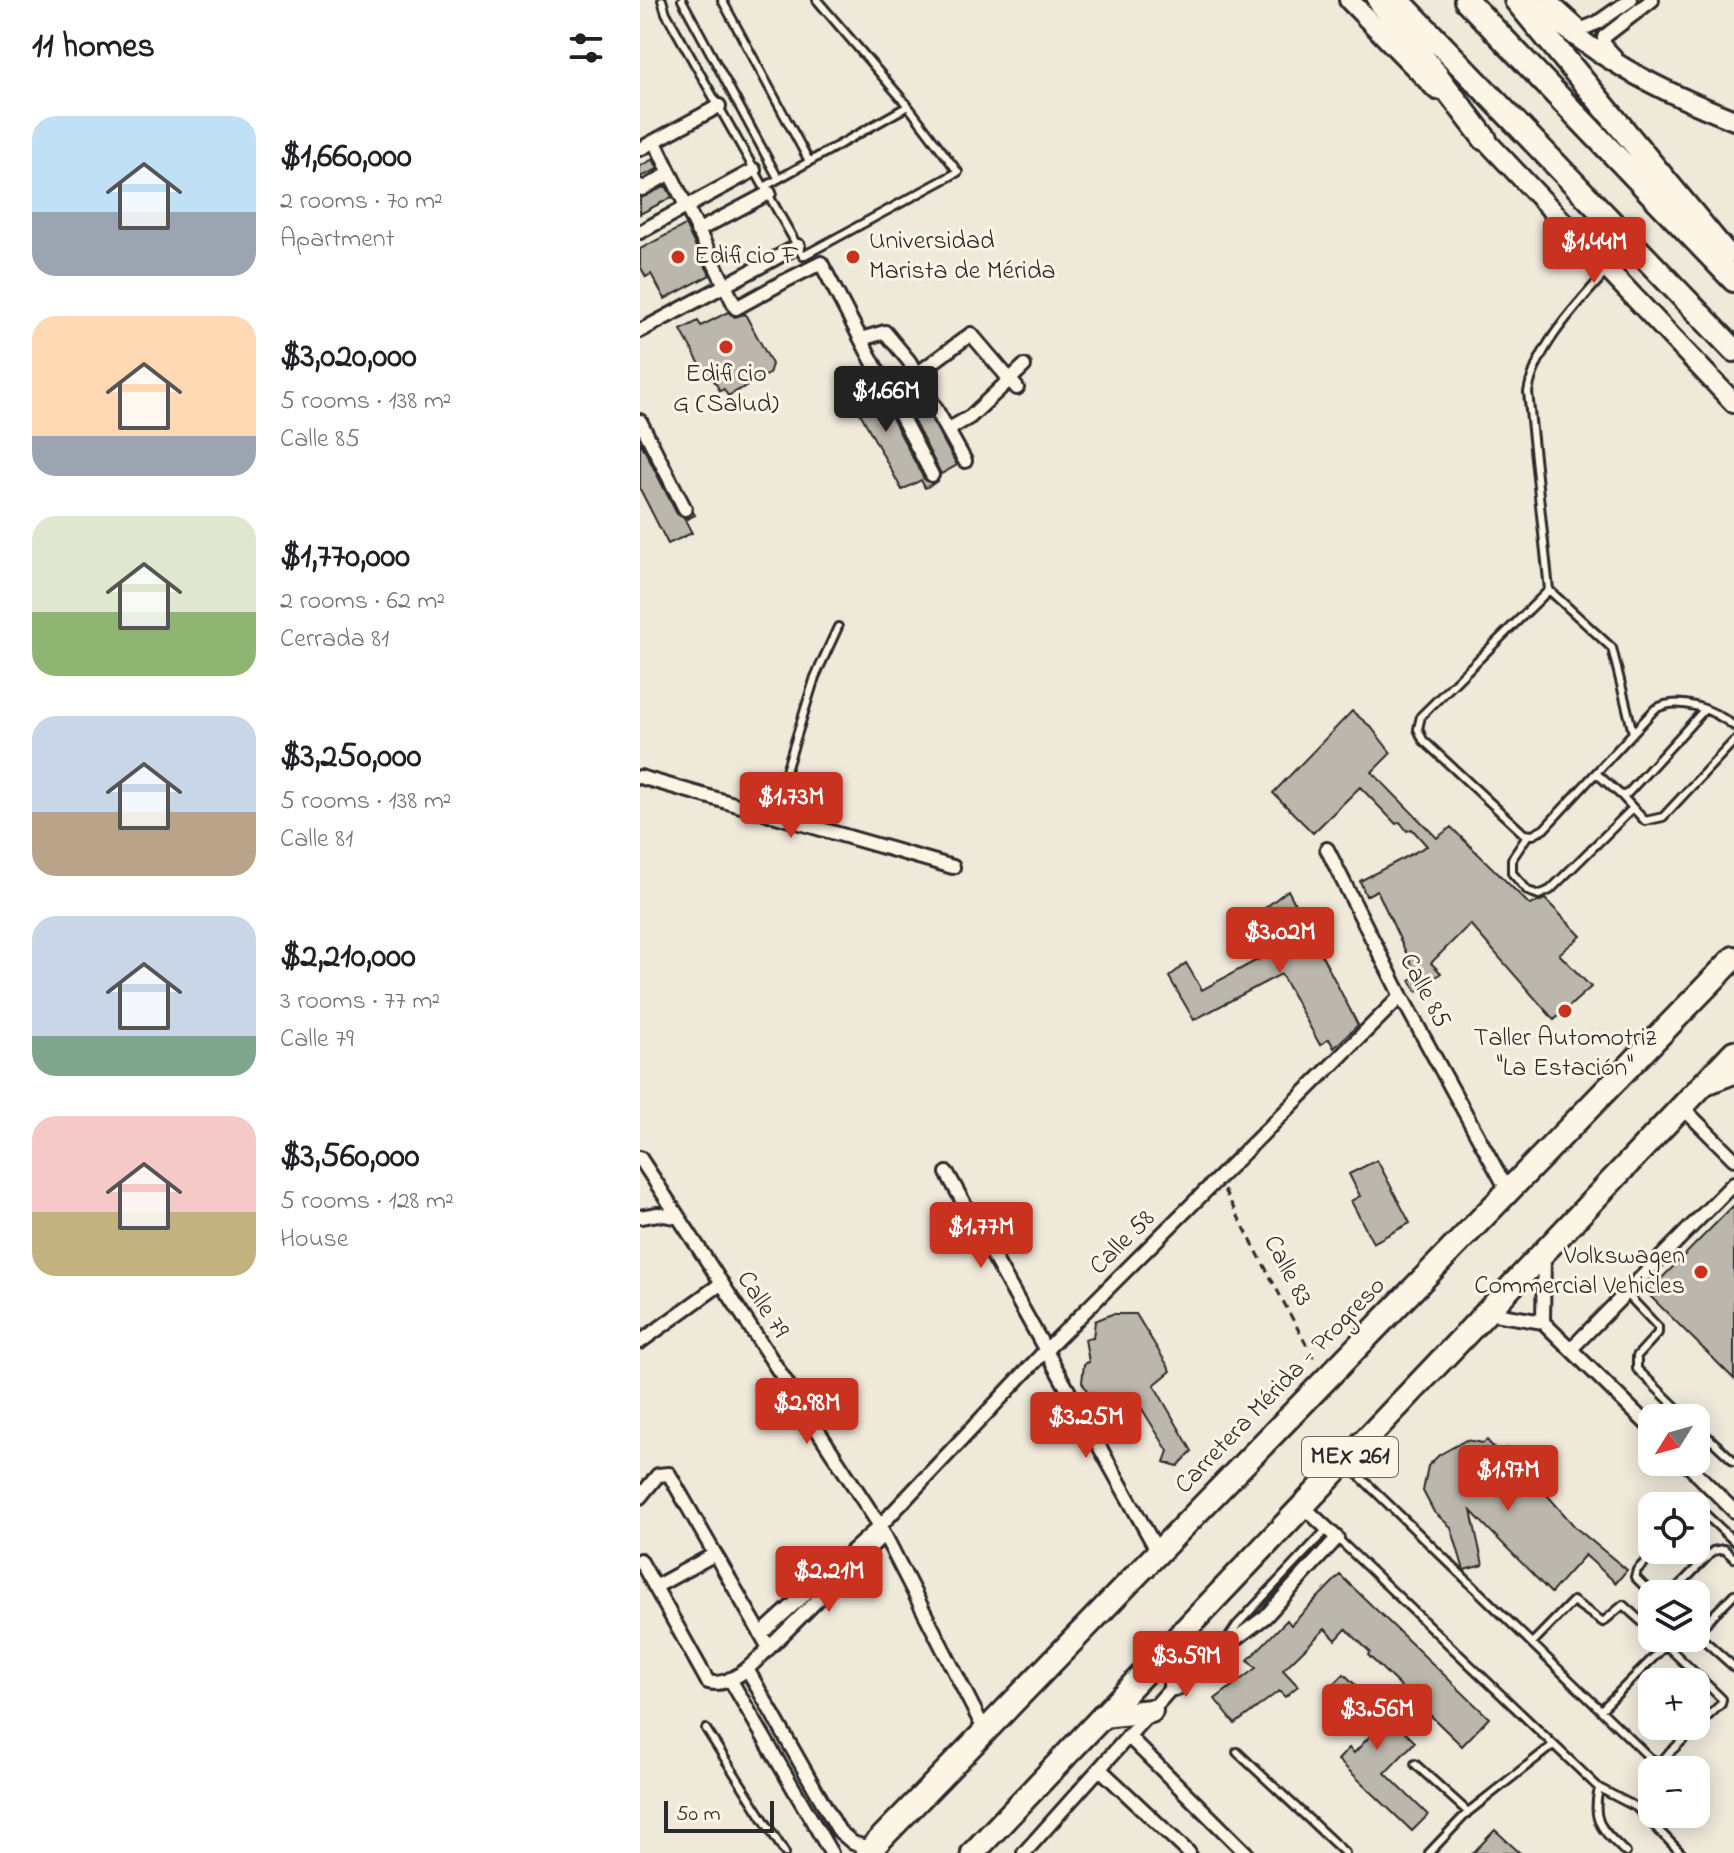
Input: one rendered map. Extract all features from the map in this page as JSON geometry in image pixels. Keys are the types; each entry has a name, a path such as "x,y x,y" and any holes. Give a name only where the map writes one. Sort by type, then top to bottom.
{"highway":[{"path":"1379,0 1485,139"},
{"path":"1398,0 1734,350"},
{"path":"1466,0 1734,280"},
{"path":"1516,0 1734,267"},
{"name":"Carretera Mérida - Progreso","path":"869,1851 1734,958"},
{"name":"MEX 261","path":"973,1853 1734,1052"},
{"path":"1175,1684 1183,1631"},
{"path":"1102,1716 1151,1711"}],"main road":[{"path":"1349,0 1734,403"},
{"path":"1532,0 1598,55 1678,98 1734,120"},
{"path":"1702,1086 1734,1074"},
{"path":"979,1853 996,1828"}],"street":[{"path":"1550,0 1582,29 1630,0"},
{"path":"1652,0 1607,32 1604,44 1678,98"},
{"path":"640,149 719,106"},
{"path":"655,142 736,308 821,263 932,475"},
{"path":"640,232 754,170"},
{"path":"641,188 670,173"},
{"path":"697,231 766,190"},
{"path":"640,331 798,246"},
{"path":"861,339 885,332 917,374 965,461"},
{"path":"917,374 971,334 1017,388"},
{"path":"949,429 970,417 1024,366"},
{"path":"640,421 685,509"},
{"path":"640,777 953,867"},
{"name":"Calle 85","path":"1327,849 1401,996 1509,1193"},
{"name":"Calle 58","path":"882,1530 1046,1350 1401,996"},
{"path":"1682,1107 1734,1159"},
{"name":"Calle 79","path":"640,1158 882,1530 984,1729"},
{"path":"947,1173 1158,1552"},
{"path":"1571,1349 1734,1183"},
{"path":"640,1217 658,1214 676,1217"},
{"path":"1543,1322 1544,1255"},
{"path":"640,1342 722,1283"},
{"path":"1488,1313 1543,1322 1638,1415"},
{"path":"640,1497 658,1475 669,1474 769,1648"},
{"path":"1699,1476 1734,1511"},
{"path":"1024,1853 1175,1684 1265,1617 1332,1534 1303,1506"},
{"path":"761,1634 882,1530"},
{"path":"640,1560 708,1682 716,1684 747,1669 882,1530"},
{"path":"655,1587 715,1554"},
{"path":"747,1669 839,1831 869,1851"},
{"path":"730,1679 831,1853"},
{"path":"1128,1736 1246,1853"},
{"path":"1100,1769 1189,1853"}],"lane":[{"path":"662,0 666,13 781,222 803,256 958,172 908,106 817,0"},
{"path":"682,0 778,178"},
{"path":"722,0 809,161"},
{"path":"766,190 778,178 908,106"},
{"path":"1608,269 1579,301 1532,369 1528,392 1549,590 1612,648 1633,733"},
{"path":"1528,835 1423,740 1418,729 1421,716 1549,590"},
{"path":"772,816 815,677 838,627"},
{"path":"1632,809 1550,890 1539,895 1528,891 1512,873 1512,859 1528,835 1544,829 1665,703 1678,702 1704,710 1722,716 1734,726"},
{"path":"1622,796 1704,710"},
{"path":"1596,773 1645,821 1663,817 1734,741"},
{"path":"1626,1293 1658,1327 1658,1333 1637,1356 1637,1369 1673,1404"},
{"path":"1710,1438 1734,1459"},
{"path":"1345,1462 1658,1762 1721,1704 1717,1693 1673,1652"},
{"path":"1710,1519 1734,1541"},
{"path":"1332,1534 1599,1788 1636,1807 1681,1853"},
{"path":"1685,1580 1713,1551 1724,1549 1734,1558"},
{"path":"1638,1580 1635,1577 1637,1570 1643,1564"},
{"path":"1732,1663 1696,1633 1734,1594"},
{"path":"1533,1642 1573,1601 1603,1622 1623,1605 1638,1618"},
{"path":"1602,1709 1659,1652"},
{"path":"706,1729 785,1853"},
{"path":"1429,1853 1468,1812 1553,1745"},
{"path":"1237,1752 1345,1853"},
{"path":"1415,1764 1468,1812"},
{"path":"1599,1788 1594,1809 1597,1822 1626,1853"}],"path":[{"name":"Calle 83","path":"1218,1179 1325,1380"}],"building":[{"path":"653,159 658,169 640,177 640,166"},
{"path":"666,186 672,197 640,214 640,198"},
{"name":"Edificio F","path":"685,225 710,275 665,299 651,274 646,277 640,266 640,249"},
{"name":"Edificio G (Salud)","path":"728,312 735,317 745,314 772,364 769,374 728,396 724,389 720,391 712,377 708,379 681,330 698,321 701,326"},
{"path":"906,374 957,465 941,474 893,381"},
{"path":"870,376 924,479 933,484 925,488 921,480 902,490 847,389"},
{"path":"640,441 677,514 684,518 693,512 695,515 685,520 692,533 668,544 640,489"},
{"path":"1352,711 1371,727 1391,753 1372,772 1437,838 1451,827 1530,905 1545,899 1581,936 1559,954 1591,987 1554,1020 1470,924 1431,963 1441,973 1417,992 1410,980 1417,976 1377,890 1366,896 1360,881 1427,846 1412,829 1407,831 1400,822 1396,824 1360,787 1313,833 1273,793"},
{"path":"1288,890 1358,1025 1334,1048 1329,1039 1320,1045 1281,974 1194,1020 1169,977 1186,963 1202,990 1270,953 1252,918"},
{"path":"1377,1160 1410,1223 1373,1243 1351,1201 1360,1196 1349,1174"},
{"name":"Volkswagen Commercial Vehicles","path":"1734,1205 1734,1379 1647,1293"},
{"path":"1112,1314 1136,1314 1171,1371 1154,1385 1192,1451 1178,1466 1164,1462 1168,1451 1134,1396 1101,1415 1082,1382 1084,1364 1089,1362 1085,1339 1093,1338 1095,1321"},
{"path":"1466,1440 1483,1443 1487,1440 1498,1453 1506,1448 1576,1528 1627,1570 1616,1583 1585,1555 1551,1593 1471,1511 1483,1565 1464,1570 1451,1527 1434,1512 1423,1491 1428,1466 1439,1455"},
{"path":"1340,1575 1489,1718 1462,1746 1368,1655 1370,1652 1346,1629 1336,1640 1325,1629 1283,1670 1298,1686 1285,1697 1279,1691 1235,1724 1215,1699 1256,1668 1248,1660 1287,1620 1291,1625"},
{"path":"1344,1674 1415,1742 1385,1773 1428,1815 1412,1831 1338,1760 1349,1748 1354,1753 1372,1734 1327,1691"},
{"path":"1495,1830 1520,1853 1473,1853"}],"place":[{"name":"Edificio F","path":"678,257"},
{"name":"Universidad Marista de Mérida","path":"853,257"},
{"name":"Edificio G (Salud)","path":"726,347"},
{"name":"Taller Automotriz \"La Estación\"","path":"1565,1011"},
{"name":"Volkswagen Commercial Vehicles","path":"1701,1272"}]}
